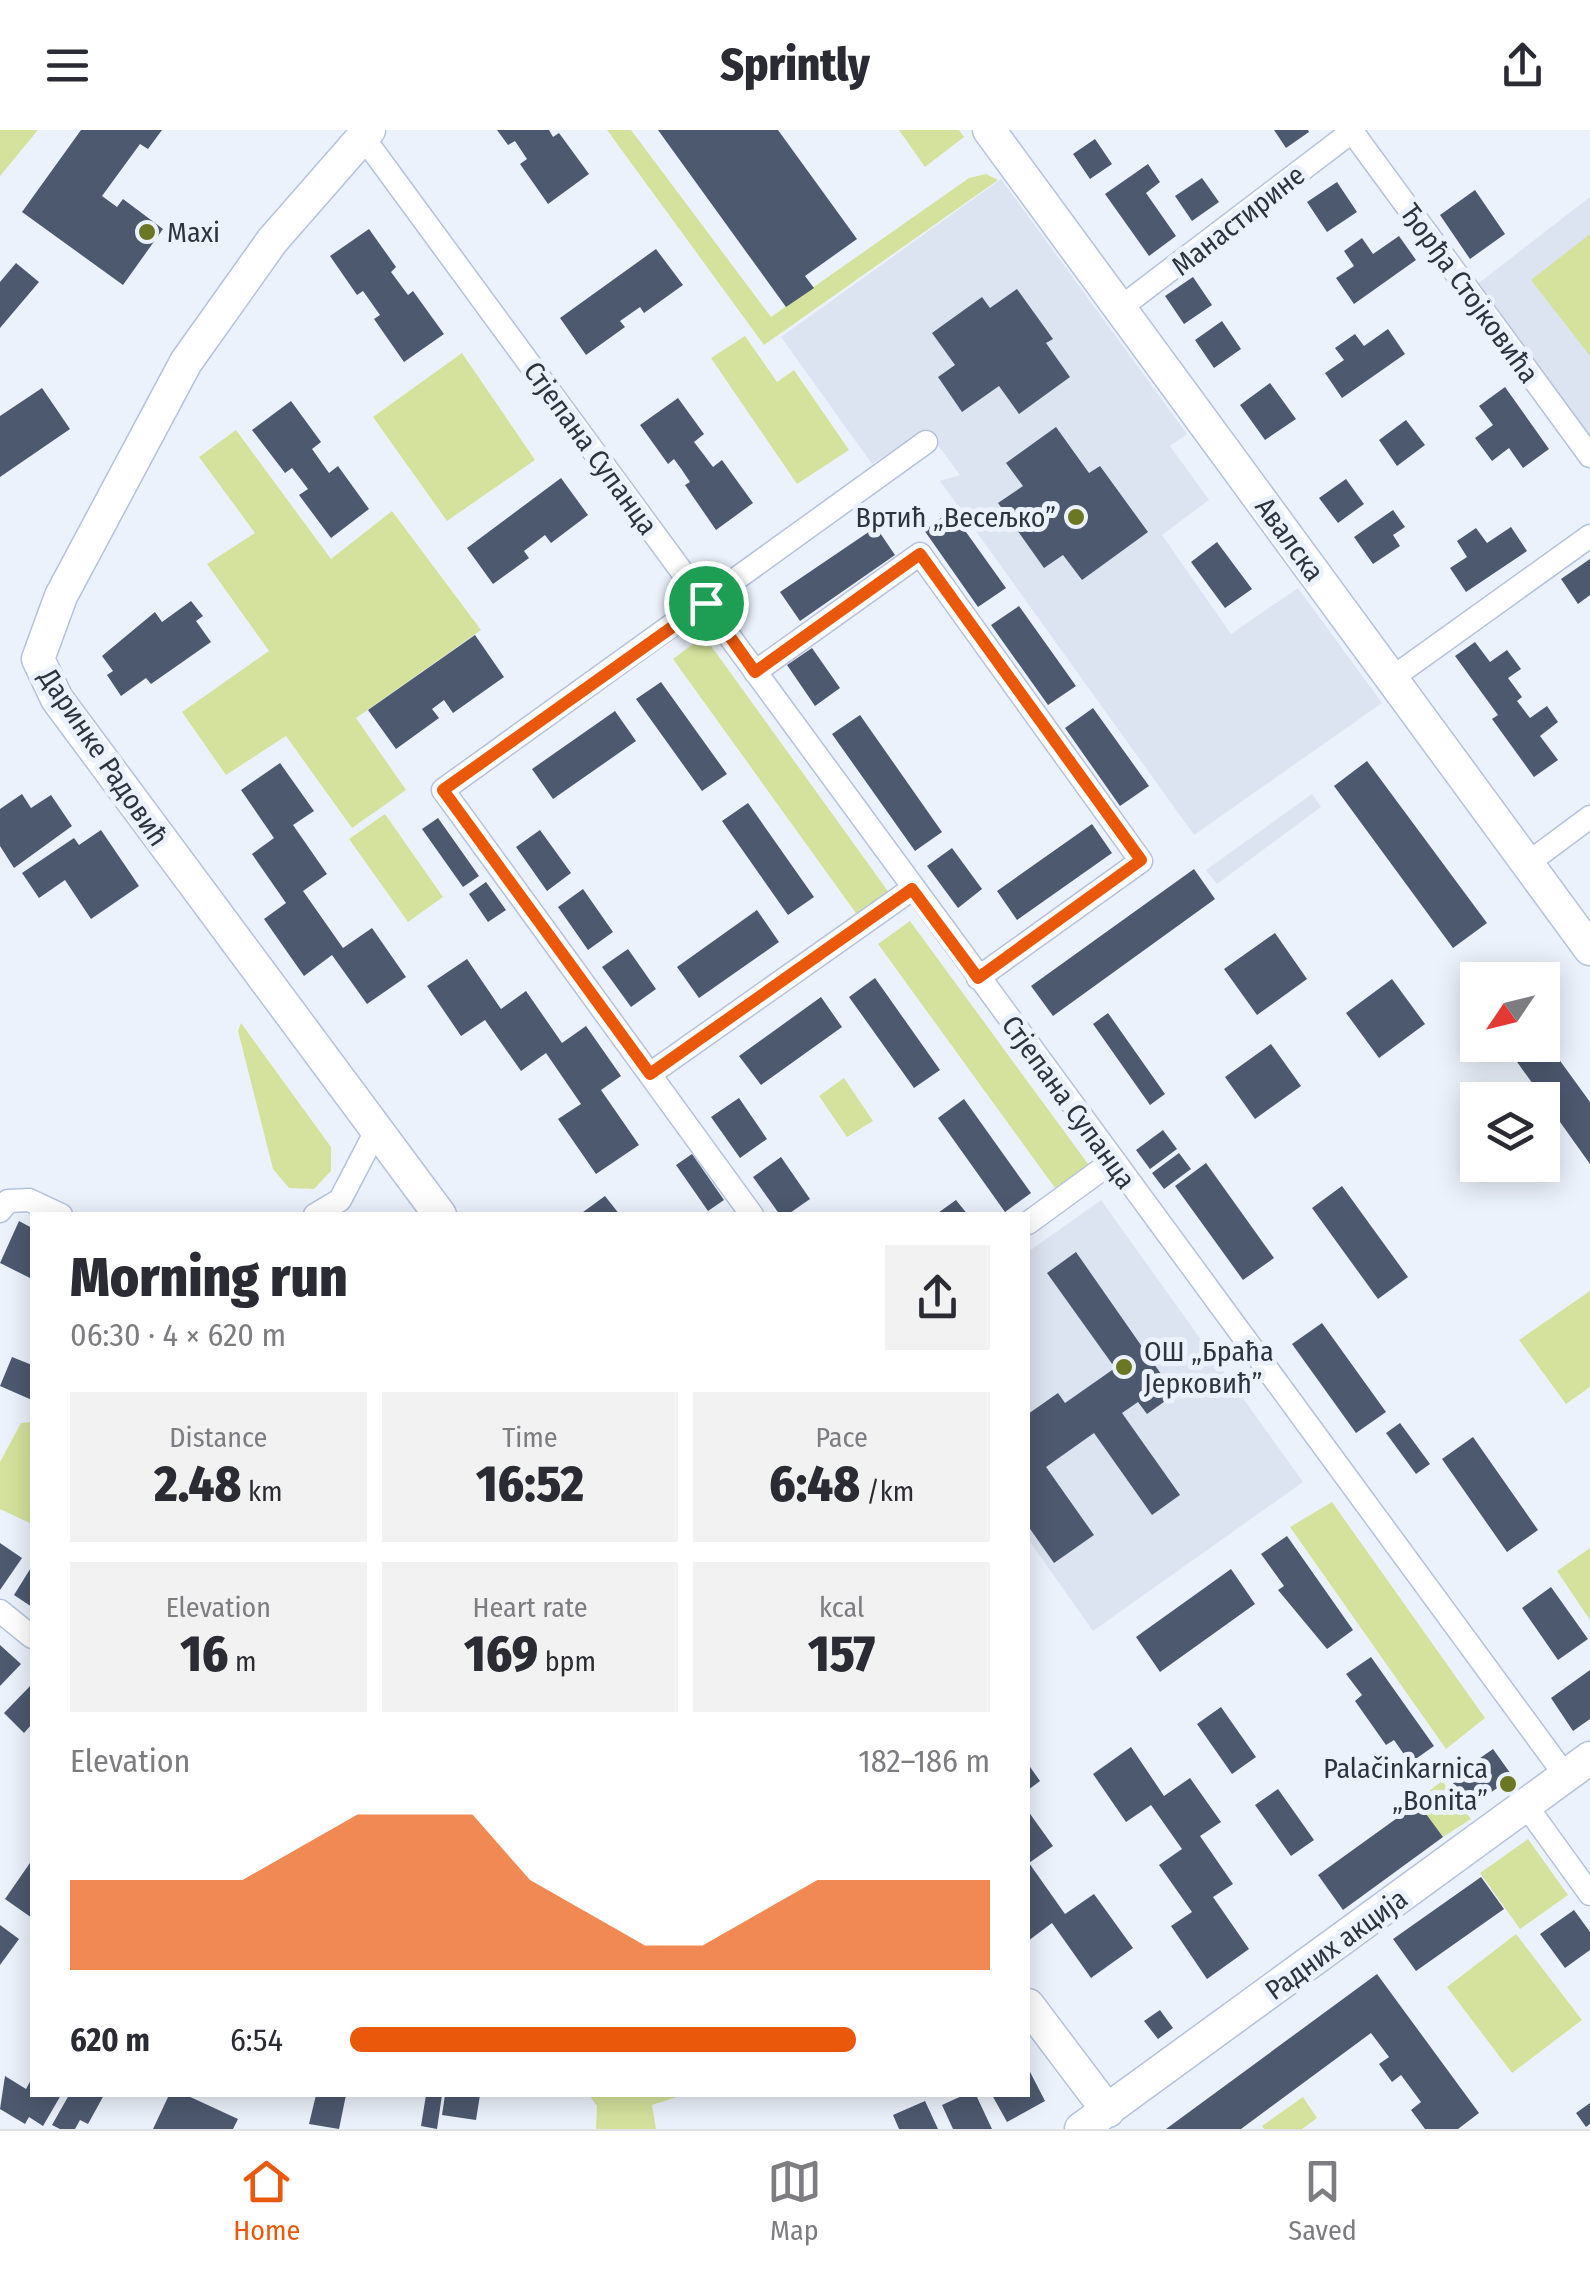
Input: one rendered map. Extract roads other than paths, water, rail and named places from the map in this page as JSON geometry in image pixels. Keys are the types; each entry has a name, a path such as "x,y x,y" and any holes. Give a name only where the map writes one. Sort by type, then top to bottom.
{"main road":[{"name":"Авалска","path":"989,130 1590,949"},
{"name":"Даринке Радовић","path":"366,133 272,242 186,362 61,596 38,659 58,699 438,1212"},
{"name":"Радних акција","path":"1103,2123 1577,1766"},
{"path":"1030,2009 1063,2053 1103,2123"}],"street":[{"name":"Манастирине","path":"1120,308 1353,130"},
{"name":"Ђорђа Стојковића","path":"1353,130 1590,456"},
{"name":"Стјепана Супанца","path":"366,133 1113,1161 1577,1766"},
{"path":"750,1212 443,790 926,442"},
{"path":"1392,678 1590,536"},
{"path":"755,672 920,554 1141,860 978,978"},
{"path":"1528,863 1590,817"},
{"path":"650,1074 912,889"},
{"path":"319,1212 340,1200 377,1129"},
{"path":"1030,1221 1113,1161"},
{"path":"0,1212 8,1201 22,1199 54,1212"},
{"path":"0,1611 30,1635"},
{"path":"1525,1804 1590,1894"}],"place":[{"name":"Maxi","path":"147,232"},
{"name":"Вртић „Весељко”","path":"1076,517"},
{"name":"ОШ „Браћа Јерковић”","path":"1124,1367"},
{"name":"Palačinkarnica „Bonita”","path":"1508,1784"}]}
